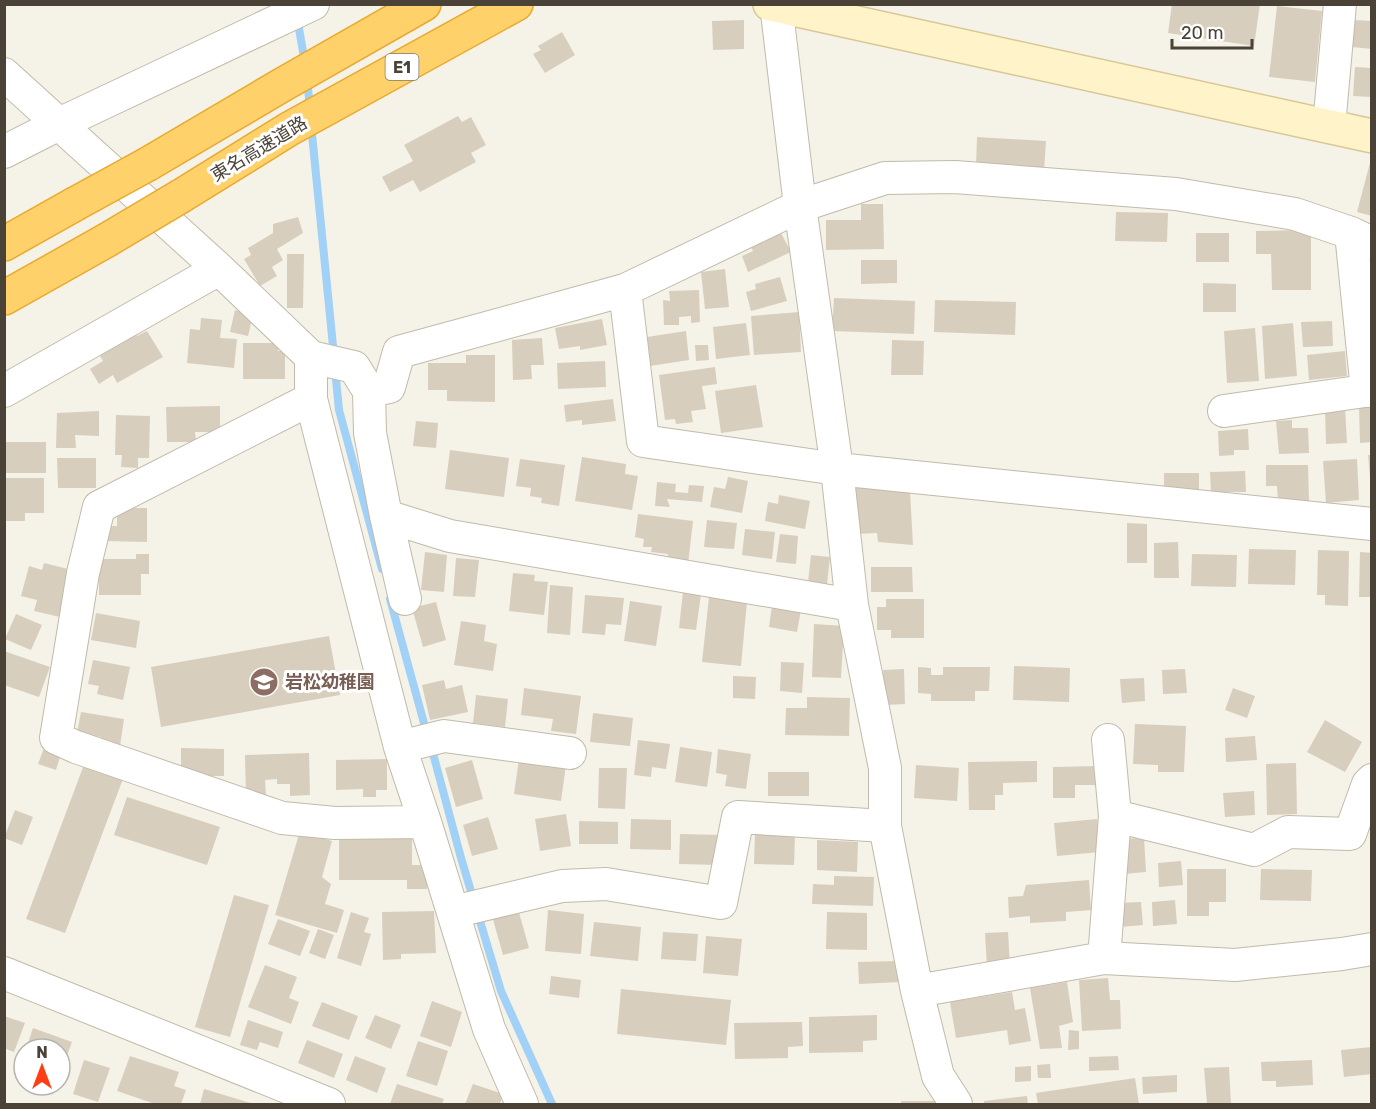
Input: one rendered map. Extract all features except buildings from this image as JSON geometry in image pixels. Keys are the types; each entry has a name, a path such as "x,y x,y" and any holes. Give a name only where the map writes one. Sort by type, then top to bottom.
{"highway":[{"name":"E1","path":"4,244 148,164 424,4"},
{"name":"東名高速道路","path":"4,298 107,240 289,129 516,4"}],"street":[{"path":"1329,126 1340,4"},
{"path":"4,152 313,5"},
{"path":"956,1104 938,1076 917,991 885,826 885,768 852,605 837,470 774,5 1371,136"},
{"path":"4,74 314,358 361,379 388,387 399,352 625,290 800,206 885,178 955,177 1176,194 1295,214 1361,238 1369,391 1224,411"},
{"path":"4,391 219,269"},
{"path":"625,290 644,441 837,470 1371,524"},
{"path":"314,358 311,399 425,822 456,911 489,1029 522,1104"},
{"path":"361,379 386,516 405,599"},
{"path":"311,399 99,507 83,573 56,738 76,747 282,818 335,823 425,822"},
{"path":"386,516 450,536 852,605"},
{"path":"406,746 444,736 570,753"},
{"path":"1104,958 1115,816 1108,740"},
{"path":"1115,816 1254,850 1288,831 1350,834 1371,780"},
{"path":"456,911 562,886 606,884 721,903 738,816 885,826"},
{"path":"917,991 1104,958 1235,965 1371,949"},
{"path":"4,973 329,1104"}],"waterway":[{"path":"297,17 305,63"},
{"path":"307,79 310,108"},
{"path":"311,124 334,356"},
{"path":"335,369 339,410 382,569"},
{"path":"390,599 427,734"},
{"path":"431,746 461,858 501,991 552,1104"}],"place":[{"name":"岩松幼稚園","path":"264,682"}]}
